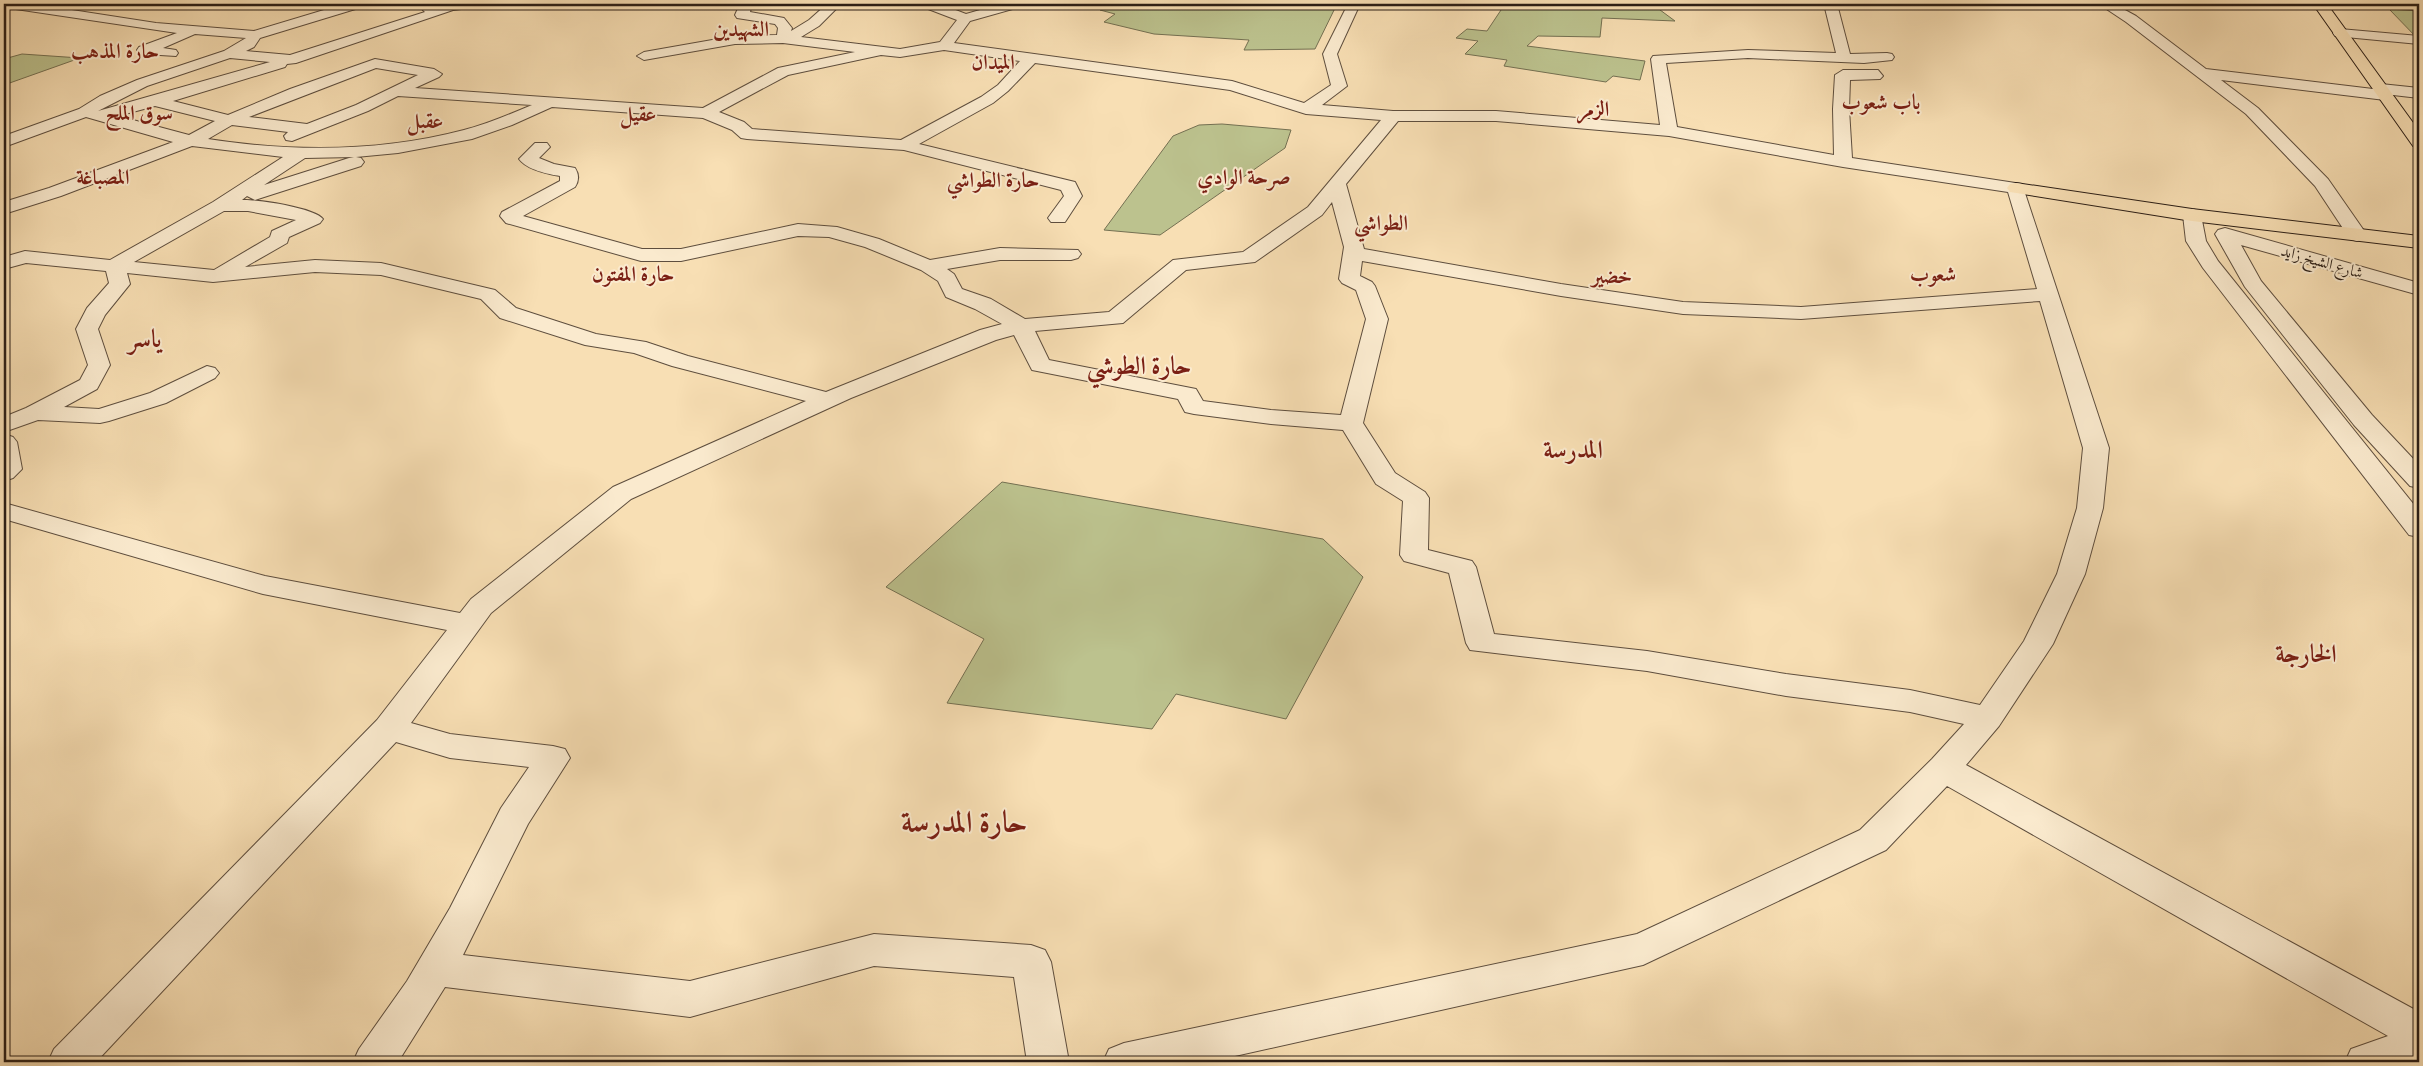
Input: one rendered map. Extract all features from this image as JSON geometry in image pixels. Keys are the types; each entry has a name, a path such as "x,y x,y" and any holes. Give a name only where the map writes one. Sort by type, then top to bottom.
{"main road":[{"path":"2315,4 2340,33 2419,142"},
{"path":"2016,188 2192,215 2419,242"},
{"path":"2225,234 2419,258"}],"street":[{"path":"9,4 51,9 85,18 193,32 254,35 357,4"},
{"path":"402,10 447,8 472,4"},
{"path":"746,4 742,15 779,21 785,28 786,39"},
{"path":"786,39 814,23 835,4"},
{"path":"928,4 965,18 1015,4"},
{"path":"1306,109 1339,86 1330,54 1354,4"},
{"path":"1831,4 1844,58"},
{"path":"2105,4 2131,19 2252,111 2315,176 2357,235"},
{"path":"5,141 93,114 155,101 291,60 447,8"},
{"path":"338,10 357,17 418,30"},
{"path":"944,46 965,18"},
{"path":"171,53 144,50 193,32"},
{"path":"2340,33 2419,40"},
{"path":"93,114 106,99 142,83 229,54 249,44 254,35"},
{"path":"644,56 735,40 786,39 876,52 900,53 916,48 944,46 1232,86 1306,109 1393,116 1496,116 1669,131 1843,162 2016,188 2096,448 2090,508 2071,574 2038,644 1988,718 1944,768 1872,840 1643,949 1124,1062"},
{"path":"706,113 783,71 876,52"},
{"path":"229,54 291,60"},
{"path":"1669,131 1658,59 1748,54 1864,59 1887,57"},
{"path":"904,145 960,113 988,100 1003,88 1032,57"},
{"path":"1843,162 1841,109 1843,75 1875,76 1864,59"},
{"path":"4,208 55,192 191,141 229,120 296,92 375,63 434,74 396,90 362,108 307,129 262,151"},
{"path":"2201,73 2383,92 2419,93"},
{"path":"396,90 706,113 738,126 747,134 904,145 1069,186 1073,196 1058,218"},
{"path":"155,101 229,120 307,129"},
{"path":"93,114 191,141 262,151 332,155 392,150 467,135 553,103"},
{"path":"69,1062 389,728 481,606 622,493 827,399 988,336 1021,326 1115,318 1180,264 1248,258 1315,211 1393,116"},
{"path":"541,147 528,159 550,169 569,172 569,183 509,216 513,219 641,255 681,255 798,230 830,231 872,243 928,266 947,278 953,293 983,304 1021,326 1040,365 1188,394 1194,407 1271,417 1351,422"},
{"path":"220,206 392,150"},
{"path":"114,266 220,206 300,153"},
{"path":"1337,184 1354,247 1349,279 1365,286 1377,319 1351,422 1385,478 1416,498 1414,555 1462,567 1480,643 1647,661 1786,685 1910,701 1988,718"},
{"path":"213,276 280,239 279,235 312,219 308,216 248,205 220,206"},
{"path":"2192,215 2196,241 2210,264 2419,530"},
{"path":"2225,234 2252,283 2362,420 2419,480"},
{"name":"شارع الشيخ زايد","path":"2225,234 2419,289"},
{"path":"928,266 1000,254 1071,254"},
{"path":"1353,254 1561,290 1684,308 1801,313 2048,294"},
{"path":"4,263 25,257 213,276 315,266 381,269 488,294 508,313 593,340 638,347 827,399"},
{"path":"4,425 35,413 89,384 99,365 87,329 95,313 120,284 114,266"},
{"path":"35,413 100,416 158,398 207,373"},
{"path":"4,442 9,468 4,473"},
{"path":"4,511 263,585 468,624"},
{"path":"374,1062 435,969 463,920 513,818 553,758 450,746 389,728"},
{"path":"1944,768 2419,1033"},
{"path":"435,969 690,999 874,950 1031,962 1048,1062"},
{"path":"2366,1062 2419,1046"}],"green space":[{"path":"1112,4 1337,4 1315,49 1244,50 1249,40 1154,34 1104,22 1115,14 1100,10"},
{"path":"1505,4 1652,4 1675,21 1602,18 1600,37 1538,36 1527,46 1645,61 1640,80 1613,76 1606,82 1504,66 1507,60 1465,54 1478,41 1456,38 1467,29 1487,31"},
{"path":"2389,9 2419,11 2419,39 2418,39"},
{"path":"22,54 80,58 4,85 4,59"},
{"path":"1222,124 1291,130 1285,148 1160,235 1104,230 1173,136 1199,125"},
{"path":"1002,482 1323,539 1363,577 1286,719 1176,694 1152,729 947,703 984,639 886,587"}],"district":[{"name":"الشهيدين","path":"741,30"},
{"name":"حارة المذهب","path":"115,52"},
{"name":"الميدان","path":"993,63"},
{"name":"باب شعوب","path":"1881,103"},
{"name":"الزمر","path":"1593,110"},
{"name":"سوق الملح","path":"139,114"},
{"name":"عقيل","path":"638,115"},
{"name":"عقبل","path":"425,122"},
{"name":"المصباغة","path":"103,178"},
{"name":"صرحة الوادي","path":"1244,178"},
{"name":"حارة الطواشي","path":"993,181"},
{"name":"الطواشي","path":"1381,224"},
{"name":"حارة المفتون","path":"633,275"},
{"name":"شعوب","path":"1933,275"},
{"name":"خضير","path":"1612,277"},
{"name":"ياسر","path":"145,339"},
{"name":"حارة الطوشي","path":"1139,366"},
{"name":"المدرسة","path":"1573,450"},
{"name":"الخارجة","path":"2306,654"},
{"name":"حارة المدرسة","path":"964,823"}]}
